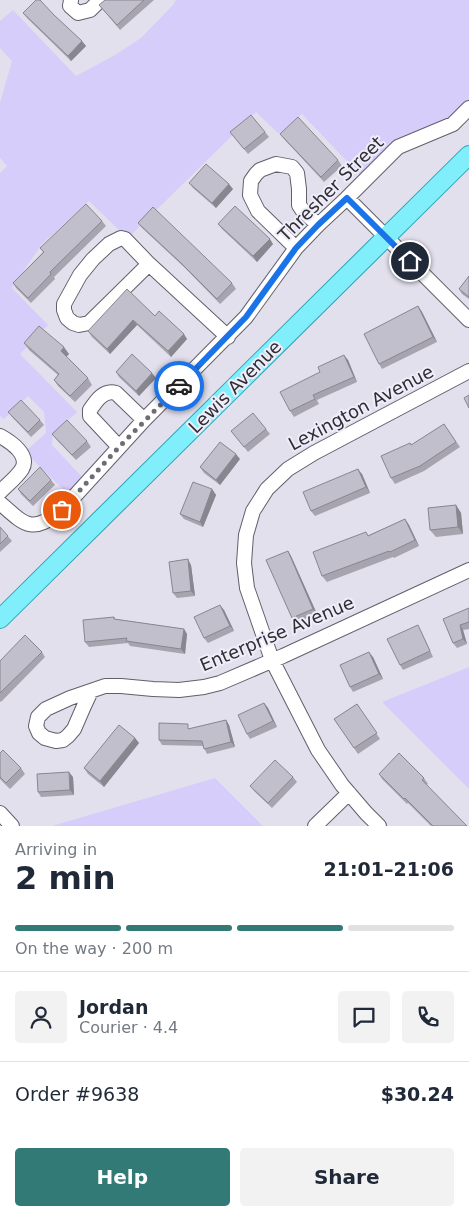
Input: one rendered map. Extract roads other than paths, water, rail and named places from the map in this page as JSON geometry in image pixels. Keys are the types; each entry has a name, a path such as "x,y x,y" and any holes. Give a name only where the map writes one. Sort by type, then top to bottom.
{"main road":[{"name":"Lewis Avenue","path":"0,619 469,155"}],"street":[{"path":"71,0 70,6 78,12 90,10 100,0"},
{"name":"Thresher Street","path":"0,503 20,520 31,525 41,524 62,510 144,420 246,317 296,248 318,225 398,147 453,124 469,108"},
{"path":"296,248 258,211 250,195 251,181 256,174 260,170 276,164 292,167 297,173 299,205 318,225"},
{"path":"347,198 469,320"},
{"path":"149,264 89,323 79,325 73,323 68,318 64,310 64,304 80,275 109,244 121,238 125,239 149,264 228,336"},
{"name":"Lexington Avenue","path":"379,826 348,793 318,750 272,660 248,588 244,562 246,535 253,511 267,489 288,469 314,453 469,372"},
{"path":"119,447 90,416 90,410 93,405 105,393 110,391 116,393 144,420"},
{"path":"0,436 18,449 24,457 24,464 21,471 0,492"},
{"name":"Enterprise Avenue","path":"91,691 105,686 179,690 220,683 469,570"},
{"path":"315,826 348,793"},
{"path":"0,813 12,826"}]}
